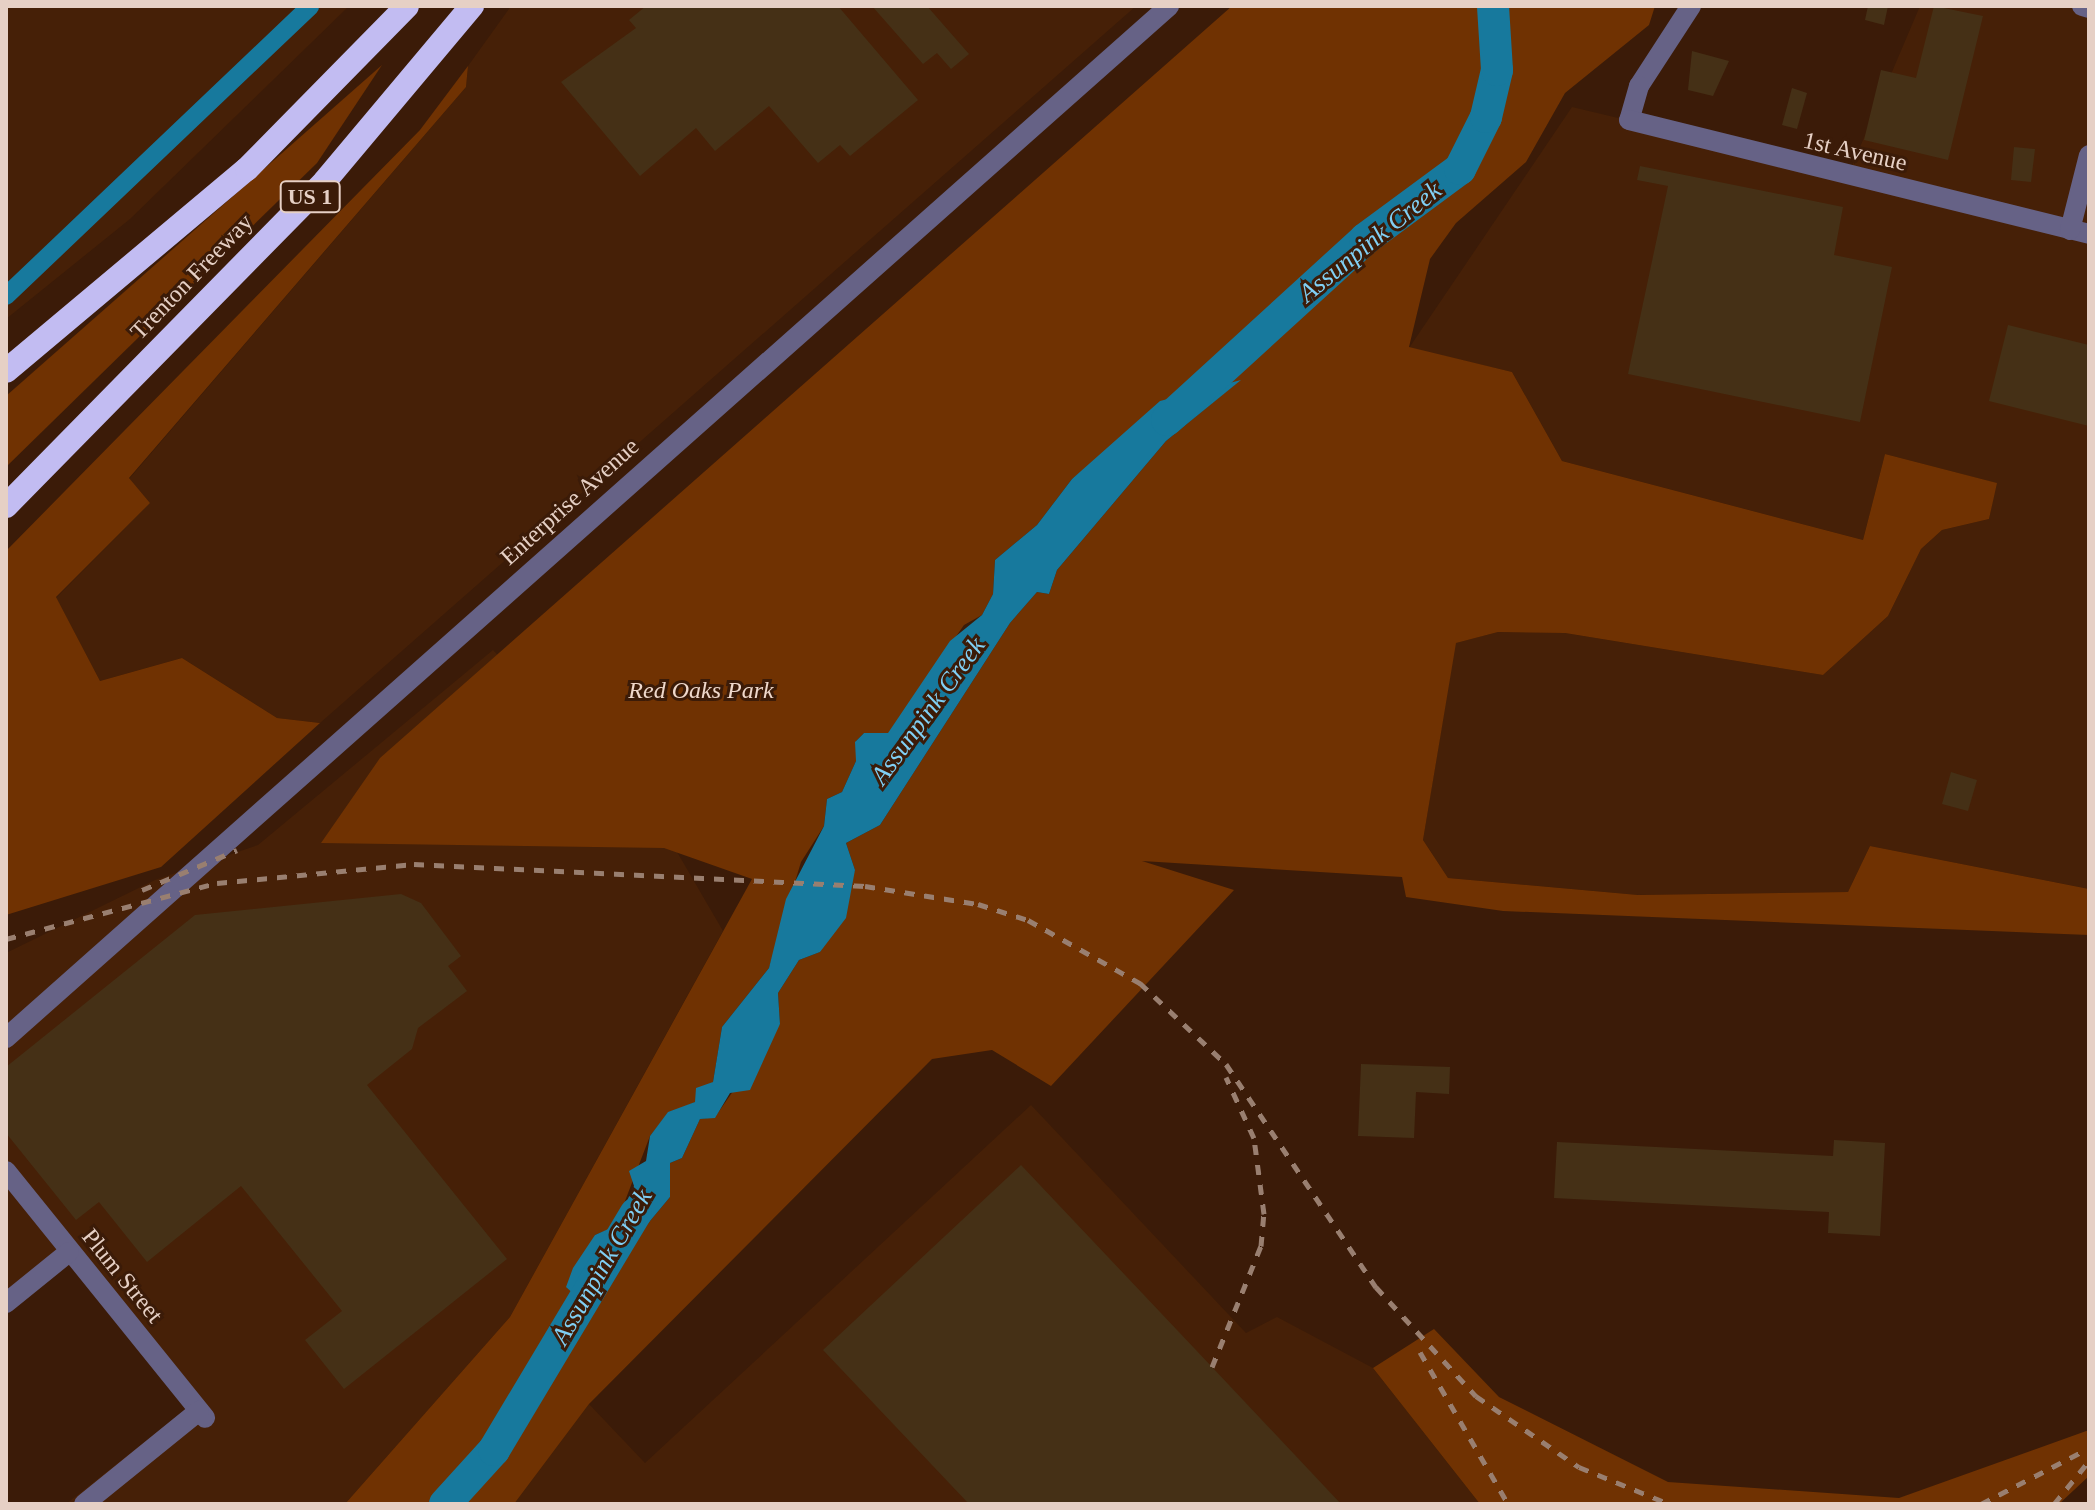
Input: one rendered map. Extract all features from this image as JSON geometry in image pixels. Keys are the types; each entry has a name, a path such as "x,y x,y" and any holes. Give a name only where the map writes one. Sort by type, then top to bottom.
{"highway":[{"name":"Trenton Freeway","path":"6,371 247,169 407,6"},
{"name":"Trenton Freeway","path":"6,506 325,181 472,6"}],"street":[{"name":"Enterprise Avenue","path":"6,1038 1169,6"},
{"name":"1st Avenue","path":"1691,6 1631,101 1627,115 1636,123 2080,232"},
{"path":"2082,6 2089,8"},
{"path":"2080,232 2089,155"},
{"name":"Plum Street","path":"6,1171 202,1414 84,1504"},
{"path":"6,1303 69,1252"}],"shaded area":[{"path":"6,6 349,6 130,219 6,319"},
{"path":"511,6 1136,6 320,723 277,718 182,658 100,681 56,598 150,503 129,479 466,87 468,66"},
{"path":"1920,6 2089,6 2089,889 1870,846 1848,892 1638,895 1448,878 1423,840 1455,643 1498,632 1565,633 1823,675 1888,616 1921,549 1942,530 1989,519 1996,483 1885,454 1863,540 1562,461 1512,372 1409,348 1572,107 1849,173"},
{"path":"493,650 666,833 723,931 510,1317 345,1504 66,1504 196,1401 68,1249 6,1298 6,953 155,880 258,845"},
{"path":"1031,1105 1246,1333 1277,1317 1373,1368 1480,1504 514,1504 589,1404 645,1463"}],"green space":[{"name":"Red Oaks Park","path":"1232,6 1655,6 1649,25 1565,93 1526,162 1456,223 1430,259 1409,347 1512,372 1562,461 1863,540 1885,454 1997,483 1989,519 1942,530 1921,549 1888,616 1823,675 1565,633 1498,632 1456,643 1423,840 1448,878 1638,895 1848,892 1870,846 2089,889 2089,935 1503,911 1406,897 1402,877 1142,861 1234,890 1051,1086 992,1050 932,1059 589,1404 514,1504 345,1504 510,1317 752,879 664,848 321,843 380,758","holes":["1239,381 1166,441 1057,570 1049,594 1037,592 1010,623 880,825 846,843 855,870 820,952 799,960 778,993 780,1024 715,1117 700,1119 682,1158 670,1163 670,1197 635,1239 604,1253 576,1296 595,1235 615,1227 650,1136 668,1113 696,1102 713,1082 722,1027 769,968 801,862 824,826 827,799 842,792 856,761 856,741 864,733 888,734 964,625 982,615 993,594 995,560 1037,525 1072,479 1117,443"]},
{"path":"382,65 317,163 6,467 6,396"},
{"path":"468,66 466,87 129,478 150,503 56,597 100,681 182,658 277,718 320,723 161,867 6,915 6,551 420,130"},
{"path":"1434,1329 1499,1397 1668,1482 1899,1498 2089,1430 2089,1476 2059,1504 1480,1504 1373,1368"}],"water":[{"path":"1241,380 1166,441 1057,570 1049,594 1037,592 1010,623 880,825 846,843 855,870 846,918 820,952 799,960 778,993 780,1024 750,1090 730,1093 715,1118 700,1119 682,1158 670,1163 670,1197 635,1239 604,1253 577,1297 566,1287 573,1268 595,1235 615,1226 634,1186 629,1171 646,1161 650,1136 668,1112 695,1102 696,1088 713,1082 722,1027 769,968 786,899 824,826 827,799 842,792 856,761 855,742 864,733 888,733 950,641 982,615 993,594 995,560 1037,525 1072,479 1160,401"}],"building":[{"path":"646,6 838,6 918,100 850,156 840,145 818,163 769,106 715,151 696,128 640,176 561,82 636,28 629,20"},
{"path":"872,6 927,6 969,54 951,69 937,53 923,64"},
{"path":"1868,6 1888,6 1884,25 1865,20"},
{"path":"1934,6 1983,16 1948,160 1864,140 1881,70 1916,78"},
{"path":"1692,51 1729,61 1713,96 1688,90"},
{"path":"1792,88 1807,93 1797,129 1782,125"},
{"path":"2014,147 2035,149 2031,182 2011,180"},
{"path":"1640,166 1843,207 1834,255 1892,267 1860,422 1628,374 1668,186 1637,180"},
{"path":"2008,325 2089,345 2089,426 1989,401"},
{"path":"1951,772 1977,780 1968,811 1942,804"},
{"path":"401,894 421,903 461,956 448,966 467,991 418,1028 412,1049 367,1085 507,1259 344,1389 305,1340 342,1311 241,1186 147,1262 99,1202 76,1220 6,1133 6,1067 195,915"},
{"path":"1361,1064 1450,1067 1449,1094 1416,1092 1414,1138 1358,1136"},
{"path":"1834,1140 1885,1143 1880,1236 1828,1233 1829,1212 1554,1198 1557,1142 1833,1156"},
{"path":"1021,1165 1341,1504 969,1504 823,1350"}],"waterway":[{"path":"6,296 310,6"},
{"name":"Assunpink Creek","path":"1167,420 1365,239 1460,169 1486,117 1497,70 1493,6"},
{"name":"Assunpink Creek","path":"445,1504 494,1450 636,1213"}],"railway":[{"path":"142,890 237,850"},
{"path":"6,939 217,883 414,864 865,886 978,904 1028,920 1140,983 1226,1064 1376,1287 1476,1396 1579,1467 1669,1504"},
{"path":"1212,1367 1261,1246 1264,1214 1254,1138 1226,1077"},
{"path":"1420,1352 1508,1504"},
{"path":"1981,1504 2089,1448"},
{"path":"2054,1504 2089,1461"}]}
